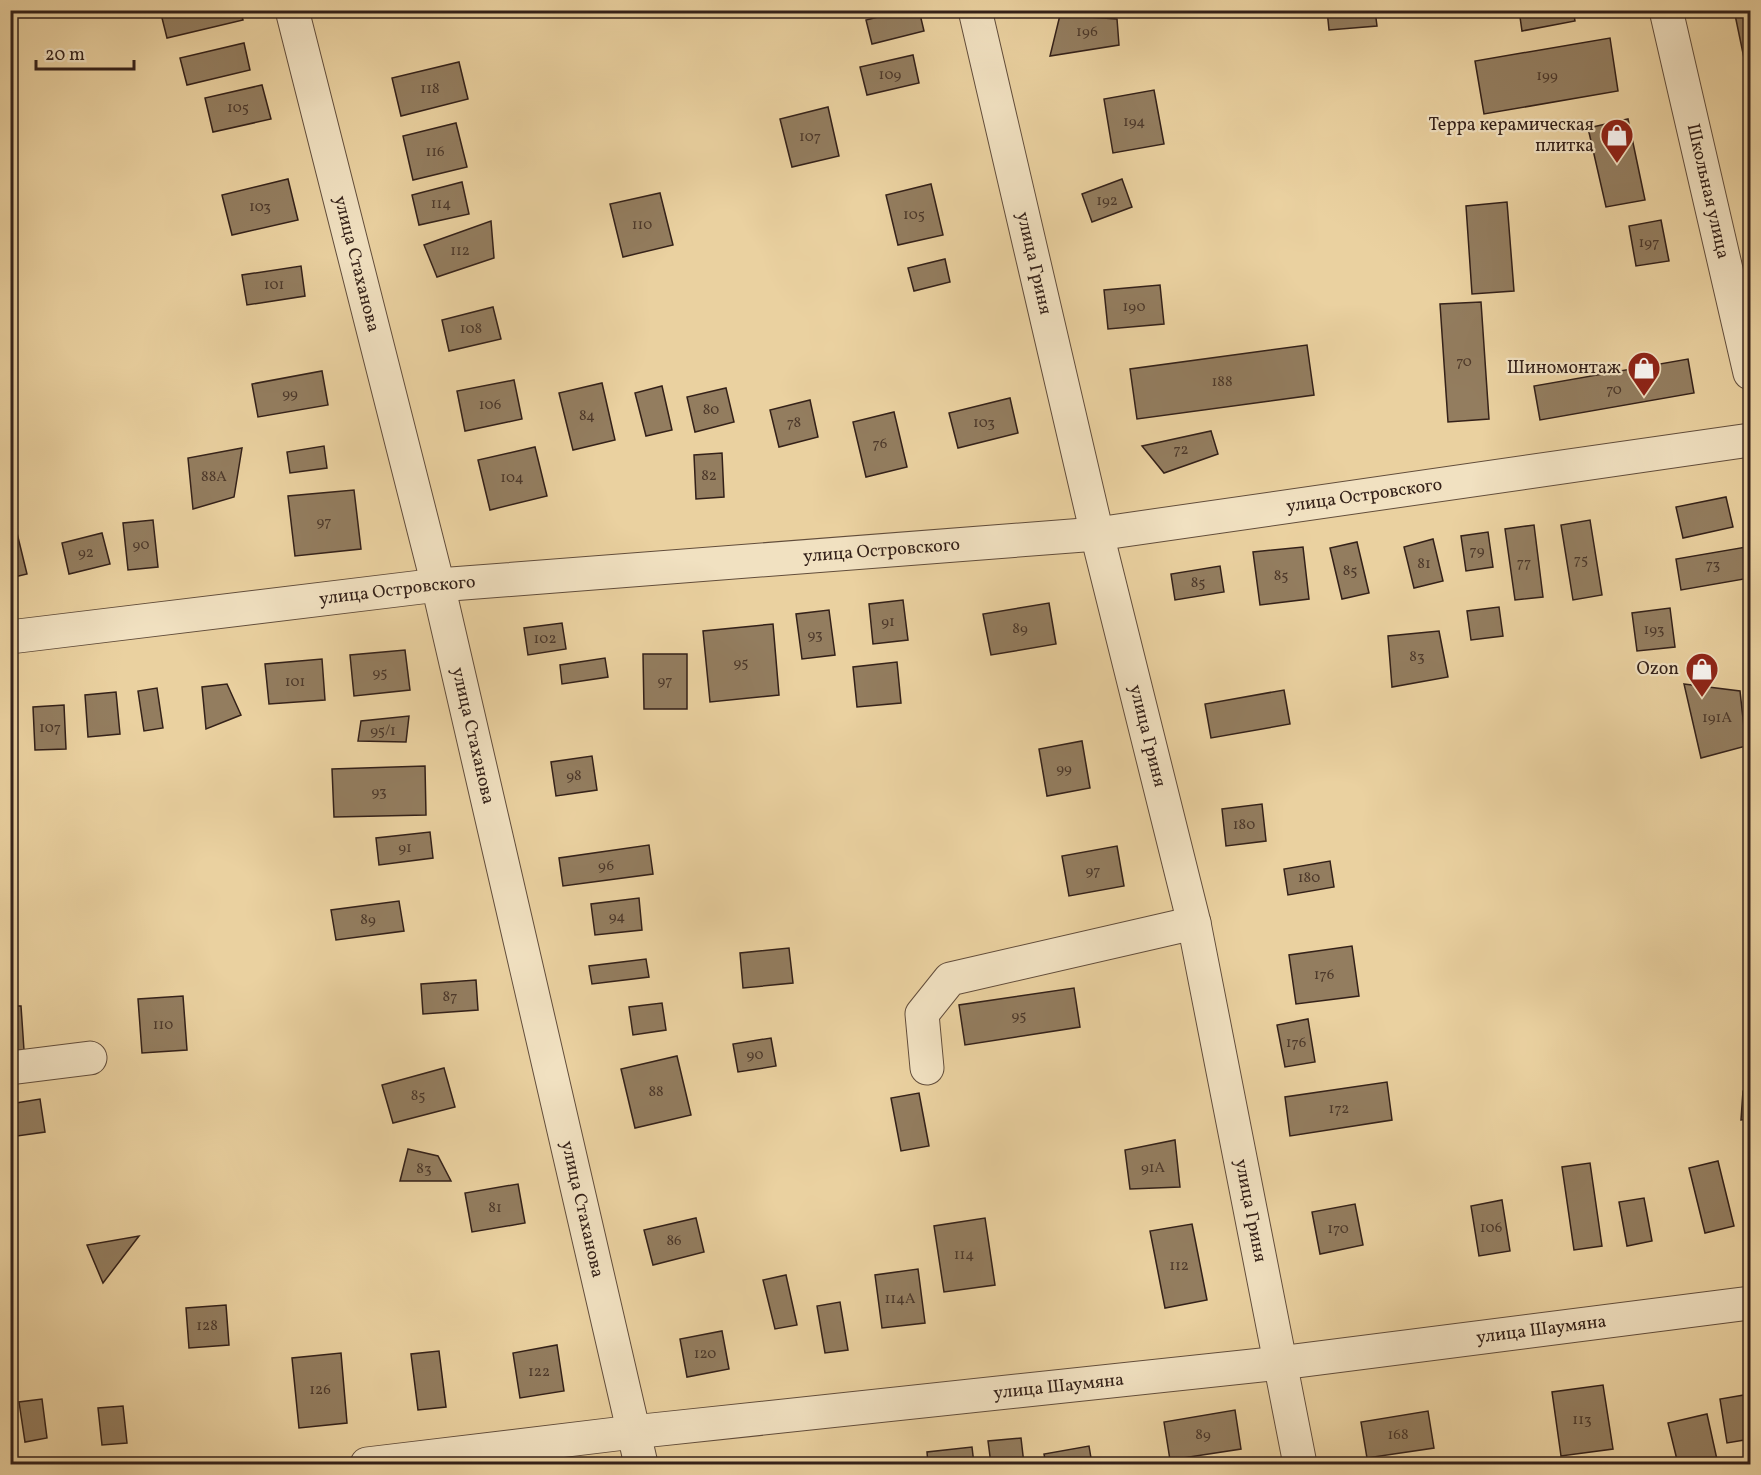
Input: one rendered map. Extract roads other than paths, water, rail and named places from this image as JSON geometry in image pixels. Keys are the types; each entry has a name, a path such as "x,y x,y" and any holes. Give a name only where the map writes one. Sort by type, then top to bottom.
{"street":[{"name":"улица Стаханова","path":"292,10 438,585 641,1464"},
{"name":"улица Гриня","path":"975,10 1097,534 1194,923 1300,1464"},
{"name":"Школьная улица","path":"1666,10 1750,373"},
{"name":"улица Островского","path":"10,637 438,585 1097,534 1750,440"},
{"path":"927,1068 922,1014 950,979 1194,923"},
{"path":"10,1068 90,1058"},
{"name":"улица Шаумяна","path":"367,1464 633,1432 1280,1363 1750,1303"}],"place":[{"name":"Терра керамическая плитка","path":"1617,164"},
{"name":"Шиномонтаж","path":"1644,397"},
{"name":"Ozon","path":"1702,698"}]}
